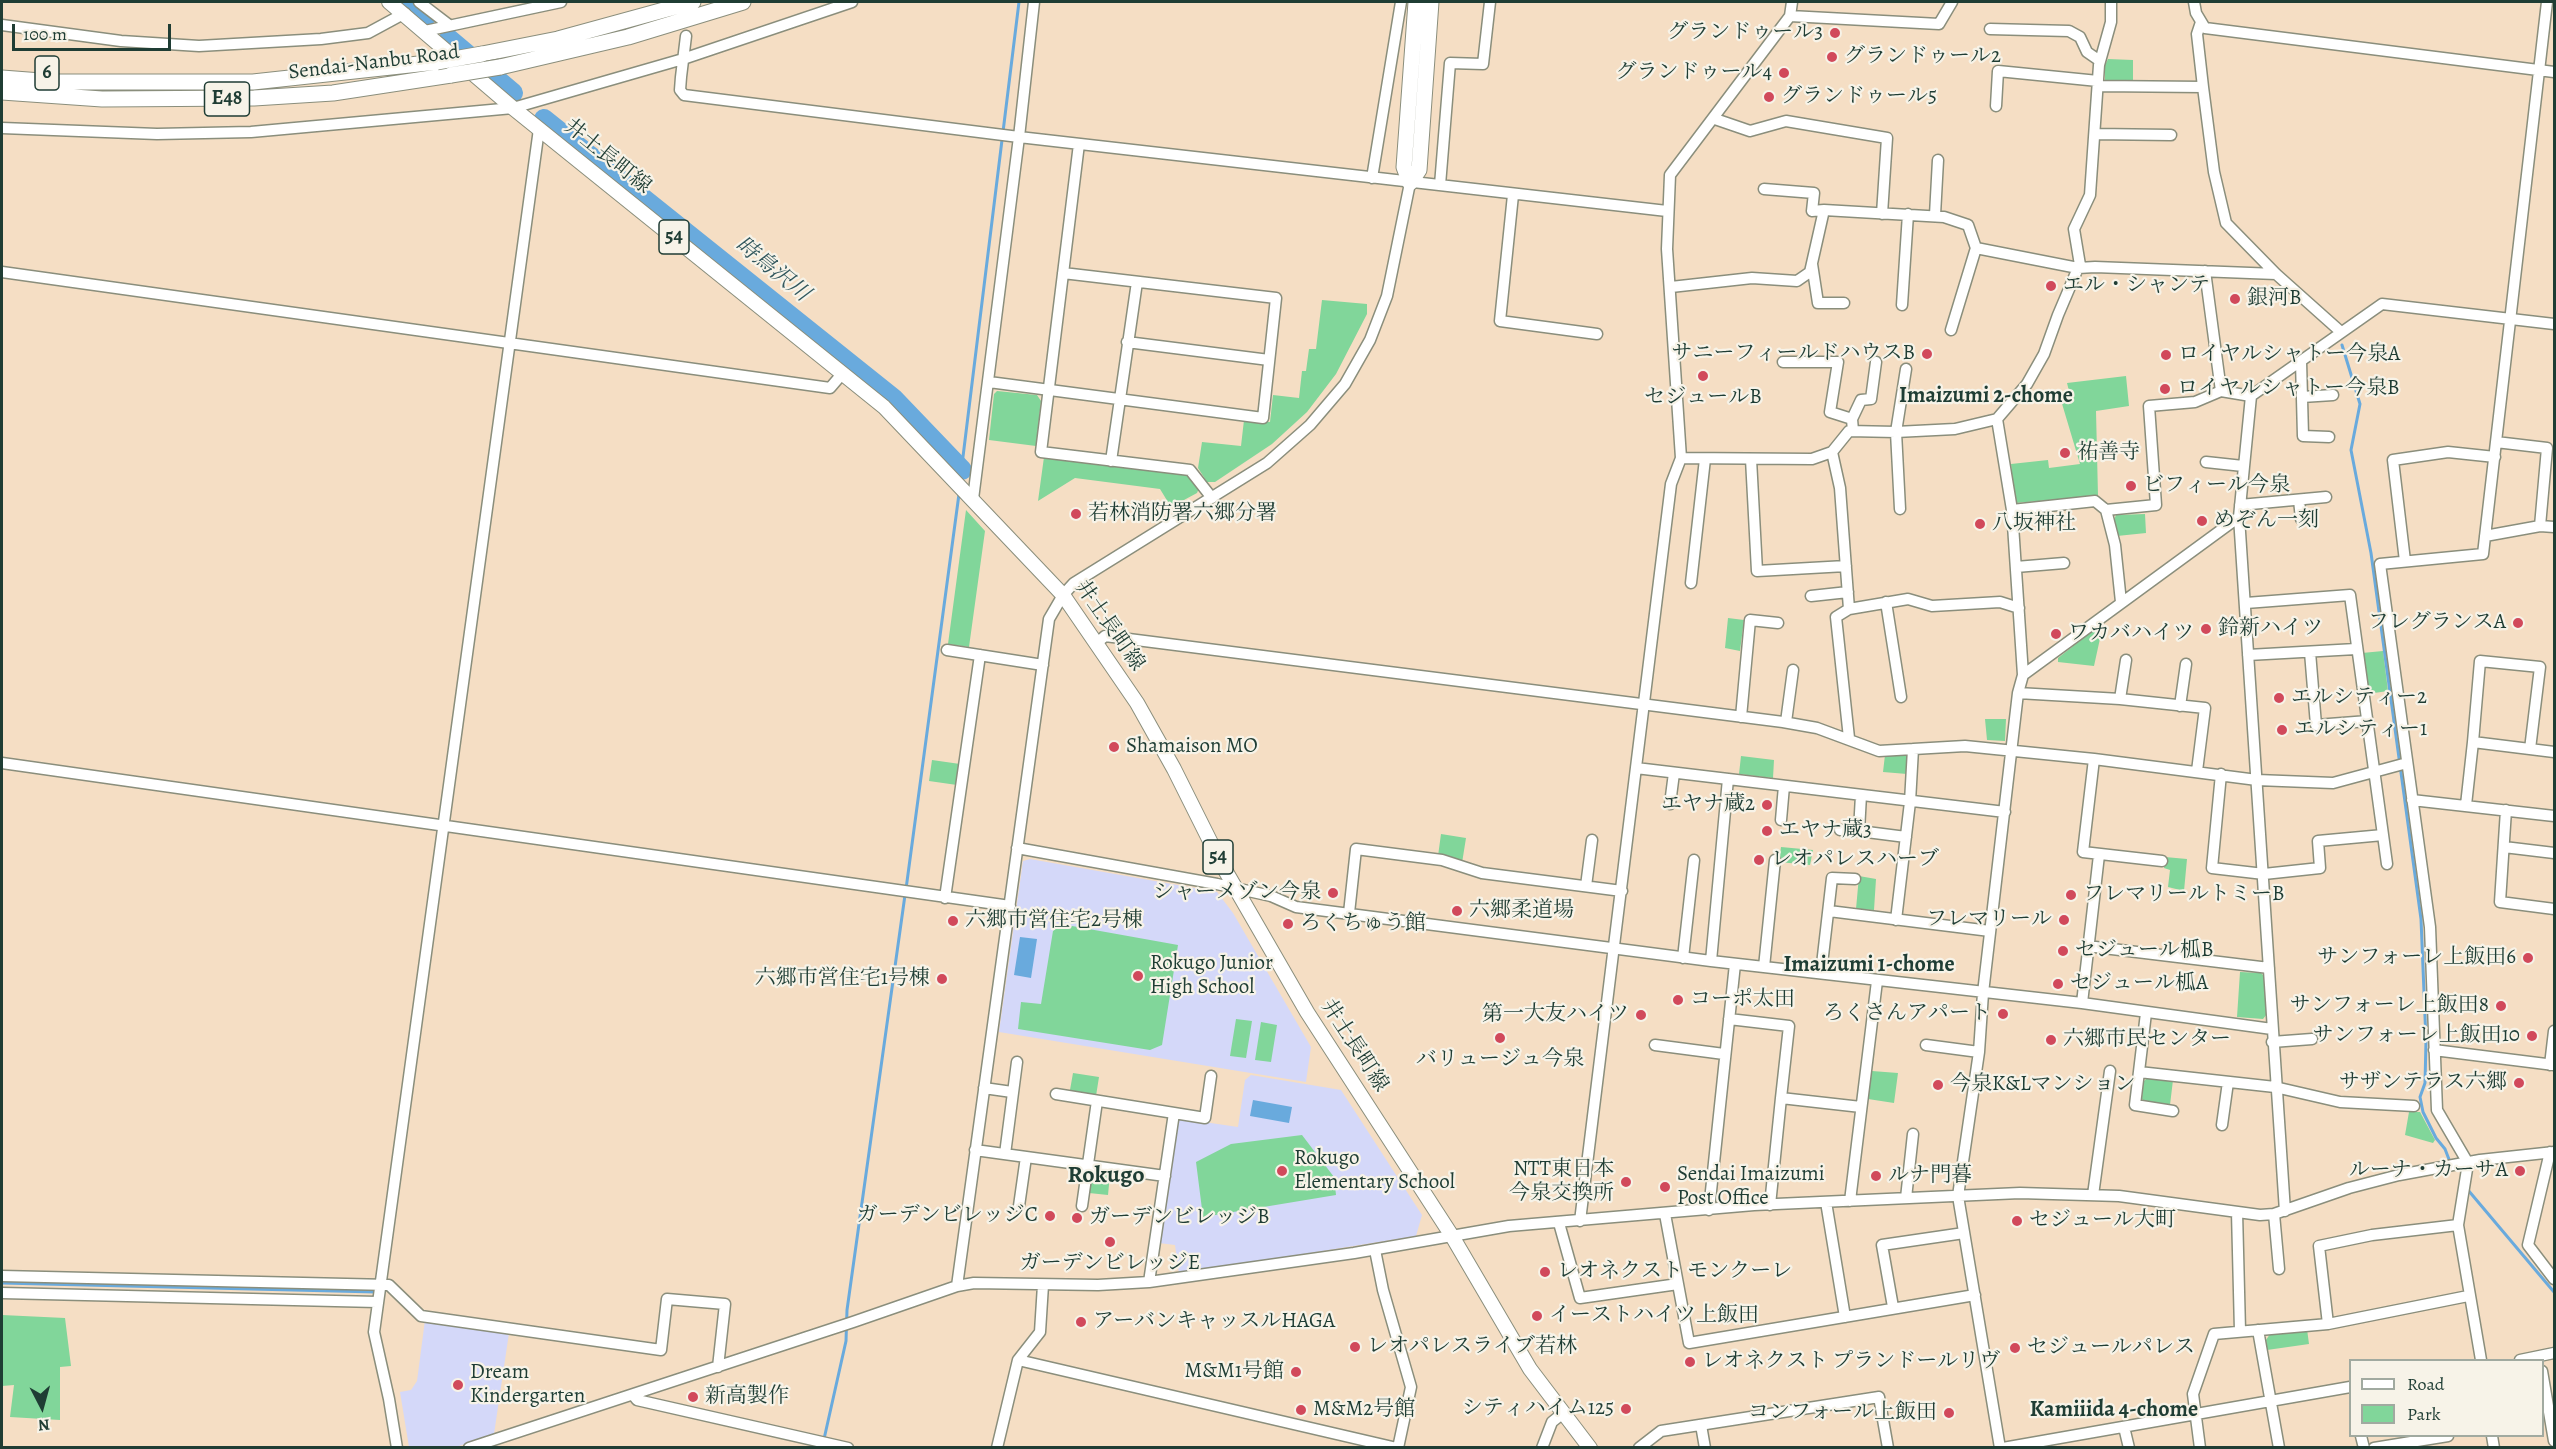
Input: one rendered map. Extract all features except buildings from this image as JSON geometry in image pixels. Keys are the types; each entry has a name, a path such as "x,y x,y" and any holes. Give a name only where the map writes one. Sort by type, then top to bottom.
{"highway":[{"name":"Sendai-Nanbu Road","path":"93,81 253,82 437,62 558,39 693,2"},
{"name":"Sendai-Nanbu Road","path":"2,92 102,99 254,98 333,93 500,67 628,38 743,2"},
{"path":"1410,183 1404,167 1416,2"},
{"path":"1410,183 1419,170 1431,2"},
{"name":"6","path":"2,68 93,81"},
{"name":"6","path":"2,78 54,82 93,81"}],"main road":[{"name":"井土長町線","path":"388,2 405,13 513,108 884,407 1063,595 1137,703 1236,889 1307,1012 1452,1236 1530,1369 1590,1448"}],"street":[{"path":"419,2 449,25"},
{"path":"425,31 561,2"},
{"path":"2,128 157,134 250,132 513,108 537,103 683,59 852,2"},
{"path":"970,496 989,382 1010,136 1034,2"},
{"path":"1372,178 1401,2"},
{"path":"1440,185 1450,63 1483,64 1490,2"},
{"path":"1580,1221 1671,484 1681,458 1667,211 1670,175 1715,119 1790,16 1792,2"},
{"path":"1790,16 1939,24 1952,2"},
{"path":"1681,458 1812,459 1832,453 1849,431 1896,432 1955,429 1997,420 2028,384 2044,354 2080,265 2074,229 2090,195 2100,61 2111,22 2110,2"},
{"path":"2194,2 2205,28 2554,72"},
{"path":"2481,1359 2468,1296 2458,1225 2468,1163 2437,1110 2430,927 2412,800 2402,765 2380,564 2483,554 2508,319 2547,2"},
{"path":"2,25 121,41 199,46 321,39 368,33 405,13"},
{"path":"2201,22 2197,34 2203,87 2214,172 2226,223 2276,274 2341,332"},
{"path":"1990,29 2069,31 2080,37 2087,52 2100,61"},
{"path":"686,36 680,90 684,94 1010,136 1667,211"},
{"path":"1996,106 1998,72 2098,84 2203,87"},
{"path":"1715,119 1750,131 1786,121 1887,138 1882,214"},
{"path":"397,1448 374,1332 378,1294 407,1100 442,828 539,129"},
{"path":"2095,134 2171,135"},
{"path":"1079,144 1041,452 1190,470 1212,498"},
{"path":"1935,215 1938,160"},
{"path":"957,1286 1049,619 1063,595 1084,576 1267,463 1310,425 1345,384 1370,340 1387,296 1410,183"},
{"path":"1764,189 1814,193 1812,211 1935,215 1968,225 1976,248 1951,330"},
{"path":"1513,195 1500,321 1596,334"},
{"path":"1671,287 1752,278 1797,281 1810,272 1824,210"},
{"path":"1902,305 1908,214"},
{"path":"1976,248 2078,268 2276,274"},
{"path":"1812,264 1818,303 1844,303"},
{"path":"2205,271 2221,392"},
{"path":"2,272 830,388 842,374"},
{"path":"989,382 1263,418 1276,298 1063,273"},
{"path":"1111,461 1137,282"},
{"path":"2106,510 2156,505 2149,406 2195,402 2221,392 2251,396 2382,304 2554,324"},
{"path":"1127,342 1269,360"},
{"path":"2301,361 2303,436 2329,437"},
{"path":"1783,362 1838,362 1830,412 1852,419"},
{"path":"1853,431 1852,419 1861,400 1871,399 1876,362"},
{"path":"1900,509 1896,432 1905,369"},
{"path":"2302,397 2333,395"},
{"path":"2251,396 2239,517 2264,874 2280,1213 2279,1269"},
{"path":"1997,420 2012,510 2023,675 2018,693 1990,931 1979,1052 1958,1196 2002,1448 2349,1387"},
{"path":"2496,442 2547,448 2540,526"},
{"path":"2405,561 2393,460 2448,452 2495,457"},
{"path":"1832,453 1840,488 1849,609"},
{"path":"1691,583 1705,459"},
{"path":"1751,459 1757,571 1846,566"},
{"path":"2206,462 2243,466"},
{"path":"2240,505 2326,497"},
{"path":"2299,500 2301,519"},
{"path":"2012,510 2095,501 2106,510 2115,544 2121,602"},
{"path":"2023,675 2239,517"},
{"path":"2485,536 2540,526 2554,527"},
{"path":"2016,567 2064,562"},
{"path":"1811,596 1848,592"},
{"path":"2246,603 2350,595 2387,864"},
{"path":"1848,738 1836,617 1849,609 1908,599 1932,606 2000,602 2019,608"},
{"path":"1886,602 1901,697"},
{"path":"1741,717 1750,620 1778,623"},
{"path":"1097,643 1105,636 1786,722 1817,728 1879,751 1965,746 2094,759 2257,780 2333,783 2402,765"},
{"path":"2248,655 2356,649"},
{"path":"947,650 1043,665"},
{"path":"2310,652 2316,724 2368,721"},
{"path":"945,898 980,655"},
{"path":"2120,699 2126,660"},
{"path":"2466,805 2480,661 2540,667 2530,749"},
{"path":"2180,706 2186,663"},
{"path":"1786,722 1793,670"},
{"path":"2018,693 2120,699 2205,708 2197,771"},
{"path":"2473,742 2554,752"},
{"path":"1896,920 1910,802 1913,749"},
{"path":"2094,759 2083,852 2162,861"},
{"path":"2,763 442,828 1010,906"},
{"path":"1636,768 2005,812"},
{"path":"1670,804 1674,772"},
{"path":"2221,774 2212,868 2264,874 2320,868 2318,841 2383,835"},
{"path":"1711,961 1728,779"},
{"path":"1781,820 1784,786"},
{"path":"1859,831 1861,795"},
{"path":"2412,800 2554,816"},
{"path":"2506,810 2500,903 2554,909"},
{"path":"1840,830 1906,837"},
{"path":"1586,886 1592,840"},
{"path":"2504,847 2554,853"},
{"path":"1017,848 1271,896 1296,907 1683,958 2082,1004 2272,1029"},
{"path":"1349,913 1356,849 1442,860 1482,873 1622,891"},
{"path":"2082,1004 2098,855"},
{"path":"1683,958 1694,860"},
{"path":"1764,967 1775,860"},
{"path":"1821,974 1832,878 1855,879"},
{"path":"1829,911 1990,931"},
{"path":"2087,946 2269,968"},
{"path":"1709,1210 1735,964"},
{"path":"1850,1201 1877,981"},
{"path":"2146,1013 2135,1105 2173,1111"},
{"path":"1729,1019 1789,1026 1770,1205"},
{"path":"2434,1050 2552,1065 2554,1031"},
{"path":"2272,1042 2312,1039"},
{"path":"1655,1045 1724,1054"},
{"path":"1926,1045 1979,1052"},
{"path":"1005,1154 1017,1062"},
{"path":"2093,1195 2110,1071"},
{"path":"2139,1072 2275,1087 2340,1102 2414,1106"},
{"path":"1056,1094 1205,1118 1211,1076"},
{"path":"2222,1125 2228,1082"},
{"path":"984,1088 1012,1092"},
{"path":"1781,1098 1861,1107"},
{"path":"1082,1206 1097,1101"},
{"path":"1149,1282 1174,1113"},
{"path":"1906,1198 1913,1134"},
{"path":"975,1150 1165,1176"},
{"path":"469,1448 840,1327 957,1286 974,1283 1149,1282 1375,1250 1509,1226 1770,1205 1958,1196 2093,1195 2184,1203 2237,1212 2280,1213 2349,1188 2399,1175 2552,1152 2528,1245 2554,1279"},
{"path":"1019,1206 1026,1157"},
{"path":"1826,1202 1845,1317"},
{"path":"2237,1212 2240,1331"},
{"path":"1665,1214 1689,1343 1975,1295"},
{"path":"1559,1223 1580,1298 1678,1284"},
{"path":"2328,1324 2319,1246 2372,1235 2458,1225"},
{"path":"1893,1307 1882,1245 1964,1233"},
{"path":"1017,1360 1398,1448 1411,1387 1383,1290 1375,1250"},
{"path":"2,1276 378,1294"},
{"path":"997,1448 1017,1360 1040,1332 1043,1284"},
{"path":"2,1293 378,1294 389,1285 421,1316 661,1350 667,1299 725,1304 718,1367"},
{"path":"2200,1448 2193,1394 2214,1334 2328,1324 2468,1296"},
{"path":"2258,1330 2278,1448"},
{"path":"2540,1358 2554,1353"},
{"path":"2544,1381 2554,1441"},
{"path":"633,1395 637,1400 848,1448"},
{"path":"1639,1448 1661,1431 1879,1396 1888,1448"},
{"path":"1542,1448 1546,1432 1552,1422 1562,1414"},
{"path":"1701,1425 1705,1448"},
{"path":"2124,1427 2129,1448"},
{"path":"2374,1448 2435,1443"}],"shaded area":[{"name":"Rokugo Junior High School","path":"1030,859 1217,892 1233,913 1311,1047 1306,1082 999,1032 1023,861"},
{"name":"Rokugo Elementary School","path":"1251,1075 1341,1090 1422,1215 1416,1236 1179,1274 1175,1245 1159,1243 1177,1118 1238,1127 1245,1080"},
{"name":"Dream Kindergarten","path":"425,1320 509,1333 494,1434 456,1447 409,1447 400,1392 411,1390 417,1381"}],"green space":[{"path":"2108,59 2133,60 2133,82 2105,80 2105,65"},
{"path":"1322,300 1367,304 1367,314 1336,374 1307,412 1272,444 1215,482 1207,482 1198,468 1202,442 1241,446 1244,420 1270,422 1273,395 1299,398 1302,371 1306,371 1309,349 1316,349"},
{"path":"2126,376 2129,406 2096,411 2098,496 2015,503 2011,464 2048,460 2049,468 2080,464 2060,397 2070,395 2067,383"},
{"path":"997,391 1037,395 1041,401 1036,446 989,440 994,394"},
{"path":"1044,457 1189,475 1200,486 1197,493 1171,507 1160,489 1075,478 1038,501"},
{"path":"966,510 985,531 969,647 948,644"},
{"path":"2145,514 2146,533 2117,536 2113,522 2116,515"},
{"path":"1728,618 1744,620 1740,651 1725,648"},
{"path":"2095,629 2101,634 2094,666 2058,662 2058,658"},
{"path":"2383,651 2388,691 2367,694 2362,653"},
{"path":"1985,719 2006,719 2005,741 1987,740"},
{"path":"1909,754 1907,774 1883,772 1885,755"},
{"path":"1741,756 1774,760 1773,778 1739,774"},
{"path":"932,760 960,764 957,785 929,781"},
{"path":"1441,834 1466,838 1462,863 1438,856"},
{"path":"1781,847 1813,850 1810,865 1779,862"},
{"path":"2165,857 2187,859 2184,891 2168,887 2170,870 2164,868"},
{"path":"1859,876 1876,879 1874,910 1856,909"},
{"path":"1061,924 1178,945 1162,1045 1150,1050 1018,1029 1021,1002 1041,1004 1053,931"},
{"path":"2240,972 2261,973 2265,977 2267,1014 2263,1019 2237,1017"},
{"path":"1236,1019 1252,1021 1246,1058 1230,1056"},
{"path":"1261,1022 1277,1025 1271,1062 1255,1060"},
{"path":"1872,1071 1898,1073 1894,1103 1868,1099"},
{"path":"1073,1073 1099,1077 1096,1096 1076,1094 1070,1090"},
{"path":"2148,1077 2173,1080 2170,1105 2145,1102 2142,1099 2143,1082"},
{"path":"2409,1112 2420,1112 2435,1140 2433,1143 2405,1135"},
{"path":"1302,1135 1334,1177 1336,1195 1203,1217 1196,1162 1231,1144"},
{"path":"1096,1173 1110,1174 1108,1195 1089,1193 1089,1179"},
{"path":"2,1315 65,1318 71,1366 60,1367 60,1420 10,1417 14,1385 2,1386"},
{"path":"2307,1329 2309,1344 2267,1350 2266,1340 2270,1334"}],"water":[{"path":"1020,937 1037,939 1031,978 1014,975"},
{"path":"1253,1100 1292,1107 1289,1123 1250,1116"}],"waterway":[{"name":"時鳥沢川","path":"403,2 425,18"},
{"path":"960,481 1019,2"},
{"name":"時鳥沢川","path":"449,39 513,93"},
{"name":"時鳥沢川","path":"544,119 893,398 962,470"},
{"path":"2342,345 2360,404 2351,450 2371,553 2421,919 2426,1041 2425,1083 2420,1097 2423,1112 2450,1162"},
{"path":"906,889 959,494"},
{"path":"822,1448 846,1341 847,1310 905,895"},
{"path":"2468,1190 2554,1292"},
{"path":"2,1283 376,1292"}],"place":[{"name":"グランドゥール3","path":"1835,33"},
{"name":"グランドゥール2","path":"1832,57"},
{"name":"グランドゥール4","path":"1784,73"},
{"name":"グランドゥール5","path":"1769,97"},
{"name":"エル・シャンテ","path":"2051,286"},
{"name":"銀河B","path":"2235,299"},
{"name":"サニーフィールドハウスB","path":"1927,354"},
{"name":"ロイヤルシャトー今泉A","path":"2166,355"},
{"name":"セジュールB","path":"1703,376"},
{"name":"ロイヤルシャトー今泉B","path":"2165,389"},
{"name":"祐善寺","path":"2065,453"},
{"name":"ビフィール今泉","path":"2131,486"},
{"name":"若林消防署六郷分署","path":"1076,514"},
{"name":"めぞん一刻","path":"2202,521"},
{"name":"八坂神社","path":"1980,524"},
{"name":"フレグランスA","path":"2518,623"},
{"name":"鈴新ハイツ","path":"2206,629"},
{"name":"ワカバハイツ","path":"2056,634"},
{"name":"エルシティー2","path":"2279,698"},
{"name":"エルシティー1","path":"2282,730"},
{"name":"Shamaison MO","path":"1114,747"},
{"name":"エヤナ蔵2","path":"1767,805"},
{"name":"エヤナ蔵3","path":"1767,831"},
{"name":"レオパレスハーブ","path":"1759,860"},
{"name":"シャーメゾン今泉","path":"1333,893"},
{"name":"フレマリールトミーB","path":"2071,895"},
{"name":"六郷柔道場","path":"1457,911"},
{"name":"フレマリール","path":"2064,920"},
{"name":"六郷市営住宅2号棟","path":"953,921"},
{"name":"ろくちゅう館","path":"1288,924"},
{"name":"セジュール柧B","path":"2063,951"},
{"name":"サンフォーレ上飯田6","path":"2528,958"},
{"name":"Rokugo Junior High School","path":"1138,976"},
{"name":"六郷市営住宅1号棟","path":"942,979"},
{"name":"セジュール柧A","path":"2058,984"},
{"name":"コーポ太田","path":"1678,1000"},
{"name":"サンフォーレ上飯田8","path":"2501,1006"},
{"name":"ろくさんアパート","path":"2003,1014"},
{"name":"第一大友ハイツ","path":"1641,1015"},
{"name":"サンフォーレ上飯田10","path":"2532,1036"},
{"name":"バリュージュ今泉","path":"1500,1038"},
{"name":"六郷市民センター","path":"2051,1040"},
{"name":"サザンテラス六郷","path":"2519,1083"},
{"name":"今泉K&Lマンション","path":"1938,1085"},
{"name":"Rokugo Elementary School","path":"1282,1171"},
{"name":"ルーナ・カーサA","path":"2520,1171"},
{"name":"ルナ門暮","path":"1876,1176"},
{"name":"NTT東日本 今泉交換所","path":"1626,1182"},
{"name":"Sendai Imaizumi Post Office","path":"1665,1187"},
{"name":"ガーデンビレッジC","path":"1050,1216"},
{"name":"ガーデンビレッジB","path":"1077,1218"},
{"name":"セジュール大町","path":"2017,1221"},
{"name":"ガーデンビレッジE","path":"1110,1242"},
{"name":"レオネクスト モンクーレ","path":"1545,1272"},
{"name":"イーストハイツ上飯田","path":"1537,1316"},
{"name":"アーバンキャッスルHAGA","path":"1081,1322"},
{"name":"レオパレスライブ若林","path":"1355,1347"},
{"name":"セジュールパレス","path":"2015,1348"},
{"name":"レオネクスト プランドールリヴ","path":"1690,1362"},
{"name":"M&M1号館","path":"1296,1372"},
{"name":"Dream Kindergarten","path":"458,1385"},
{"name":"新高製作","path":"693,1397"},
{"name":"シティハイム125","path":"1626,1409"},
{"name":"M&M2号館","path":"1301,1410"},
{"name":"コンフォール上飯田","path":"1949,1413"}],"district":[{"name":"Imaizumi 2-chome","path":"1986,397"},
{"name":"Imaizumi 1-chome","path":"1869,966"},
{"name":"Rokugo","path":"1106,1176"},
{"name":"Kamiiida 4-chome","path":"2114,1411"}]}
